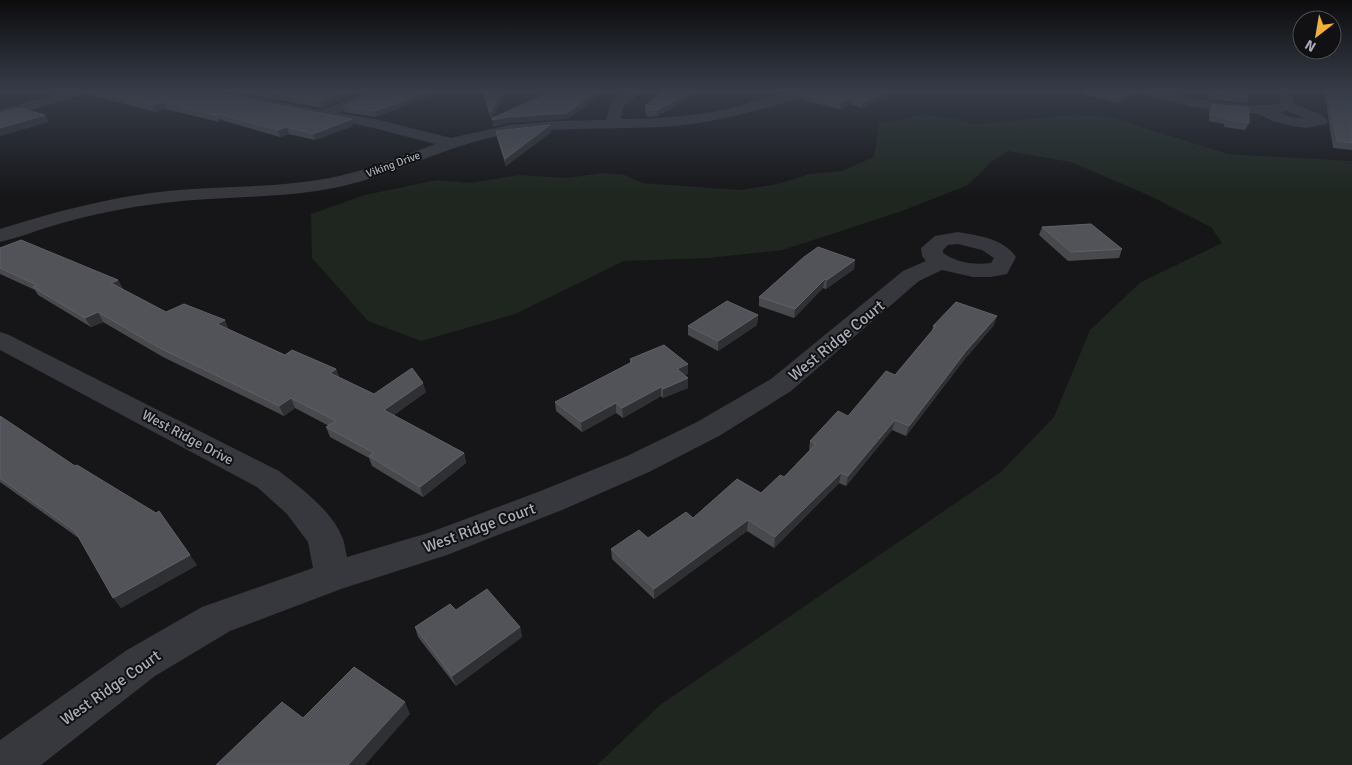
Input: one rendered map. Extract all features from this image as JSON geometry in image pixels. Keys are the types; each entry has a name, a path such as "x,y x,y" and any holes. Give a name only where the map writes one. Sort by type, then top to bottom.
{"street":[{"path":"378,126 450,143"},
{"name":"Viking Drive","path":"0,236 73,214 121,203 188,195 288,190 327,184 388,168 450,143 485,134 538,126"},
{"name":"West Ridge Court","path":"4,765 141,663 216,619 332,576 434,545 550,501 638,464 708,429 781,385 910,276 941,262"},
{"name":"West Ridge Drive","path":"0,340 268,479 299,505 325,538 332,576"}],"shaded area":[{"path":"879,126 1138,126 1228,154 1352,161 1352,765 597,765 660,705 1001,472 1054,417 1090,330 1141,282 1222,243 1211,227 1146,194 1071,162 1008,151 991,162 968,185 902,211 783,250 709,258 624,261 515,314 421,341 368,321 312,258 311,214 365,195 437,180 470,183 520,175 565,178 604,173 625,175 642,183 740,190 778,184 810,174 842,171 874,157"}],"building":[{"path":"262,126 335,126 313,134 287,127 278,130"},
{"path":"544,126 549,126 505,159 496,131"},
{"path":"1334,126 1352,126 1352,143 1337,141"},
{"path":"1091,224 1122,249 1071,252 1042,227"},
{"path":"21,240 118,280 111,283 166,312 184,304 225,320 217,324 285,355 292,350 336,369 330,373 374,394 412,368 423,383 384,410 464,453 420,487 369,456 374,453 326,427 336,421 291,398 279,406 158,347 98,312 85,318 33,287 37,285 0,268 0,248"},
{"path":"818,247 855,260 827,280 825,279 795,309 759,297 804,257"},
{"path":"727,301 758,315 718,341 688,326"},
{"path":"956,302 997,316 966,351 909,426 895,420 848,476 841,473 775,537 748,520 654,589 611,549 639,530 648,538 686,512 693,518 737,479 761,493 780,475 784,477 816,444 810,441 838,411 848,416 886,371 895,375 936,326 933,326"},
{"path":"664,345 688,364 677,369 688,378 663,389 661,387 622,408 616,403 581,422 555,402 632,362 630,359"},
{"path":"0,416 75,466 77,465 156,513 159,511 190,555 113,598 75,531 0,478"},
{"path":"487,589 520,627 452,676 415,627 450,604 456,610"},
{"path":"354,667 405,702 348,765 216,765 282,702 303,718"}]}
